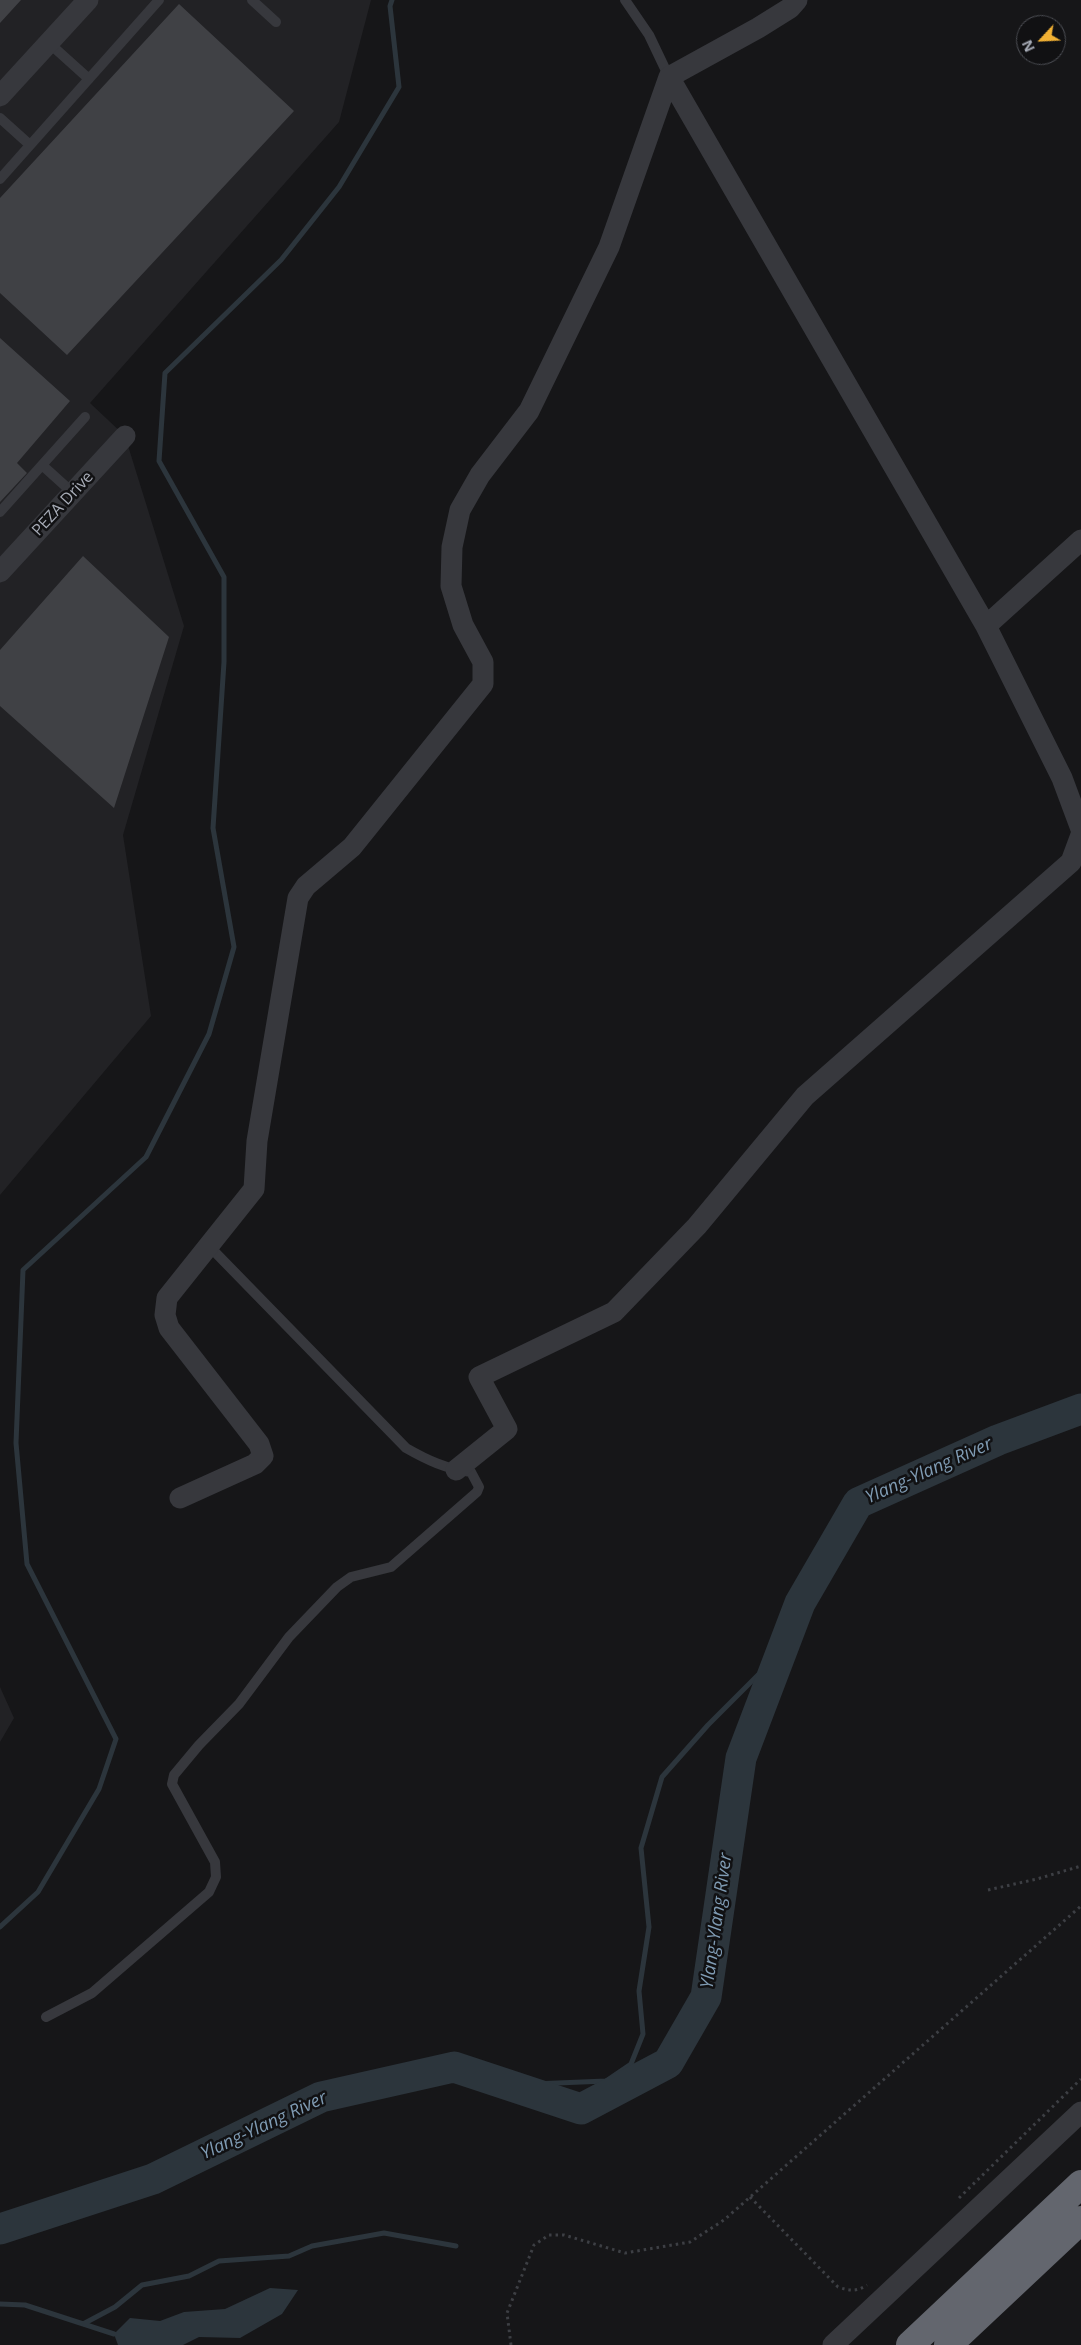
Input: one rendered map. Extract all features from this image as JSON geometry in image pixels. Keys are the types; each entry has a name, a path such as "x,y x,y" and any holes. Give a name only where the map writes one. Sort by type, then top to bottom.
{"highway":[{"path":"910,2345 1081,2184"},
{"path":"948,2345 1081,2220"}],"street":[{"path":"0,96 88,0"},
{"path":"180,1498 255,1464 263,1456 259,1444 169,1328 164,1315 168,1298 254,1189 257,1141 298,898 306,886 352,847 483,684 483,662 463,624 451,586 452,547 460,510 480,474 528,412 609,247 669,77 758,28 790,8 797,0"},
{"path":"669,77 986,626 1062,778 1081,829"},
{"name":"PEZA Drive","path":"0,572 125,436"},
{"path":"986,626 1081,540"},
{"path":"456,1470 506,1429 479,1377 614,1312 697,1226 805,1096 1071,862 1081,835"},
{"path":"833,2345 1081,2112"}],"lane":[{"path":"0,178 159,0"},
{"path":"252,0 276,22"},
{"path":"625,0 649,35 669,77"},
{"path":"49,43 89,79"},
{"path":"0,118 30,145"},
{"path":"0,512 85,417"},
{"path":"42,465 73,493"},
{"path":"46,2017 92,1993 209,1892 216,1878 215,1862 172,1784 174,1775 199,1744 239,1704 289,1637 337,1587 351,1577 391,1567 476,1492 479,1487 471,1472 434,1464 406,1448 210,1247"}],"path":[{"path":"988,1890 1038,1879 1081,1866"},
{"path":"511,2345 507,2313 534,2246 549,2235 564,2235 625,2253 690,2242 724,2220 1081,1906"},
{"path":"956,2201 1081,2079"},
{"path":"750,2197 838,2287 850,2291 860,2290 872,2282"}],"shaded area":[{"path":"0,0 371,0 339,122 90,403 125,436 184,626 123,835 151,1016 0,1195"},
{"path":"0,1687 14,1718 0,1742"},
{"path":"270,2288 298,2290 282,2314 240,2338 199,2337 183,2345 118,2345 114,2334 130,2318 160,2321 184,2312 225,2309"}],"building":[{"path":"0,0 21,0 0,23"},
{"path":"179,4 294,111 67,355 0,293 0,198"},
{"path":"0,338 70,401 17,463 27,473 0,502"},
{"path":"83,556 169,637 114,808 0,706 0,650"}],"waterway":[{"path":"0,1927 38,1892 99,1789 116,1739 27,1564 16,1443 23,1270 146,1157 209,1034 234,947 213,828 224,662 224,577 159,461 165,373 281,260 339,187 399,87 390,6 392,0"},
{"name":"Ylang-Ylang River","path":"0,2229 153,2179 321,2097 454,2067 581,2109 668,2063 706,1997 741,1758 800,1603 858,1503 998,1440 1081,1409"},
{"path":"509,2085 606,2081 631,2064 643,2034 639,1991 649,1927 641,1848 662,1777 708,1725 781,1652"},
{"path":"83,2324 115,2307 142,2285 189,2276 219,2261 289,2256 312,2246 384,2233 456,2246"},
{"path":"0,2304 25,2305 114,2334"}]}
